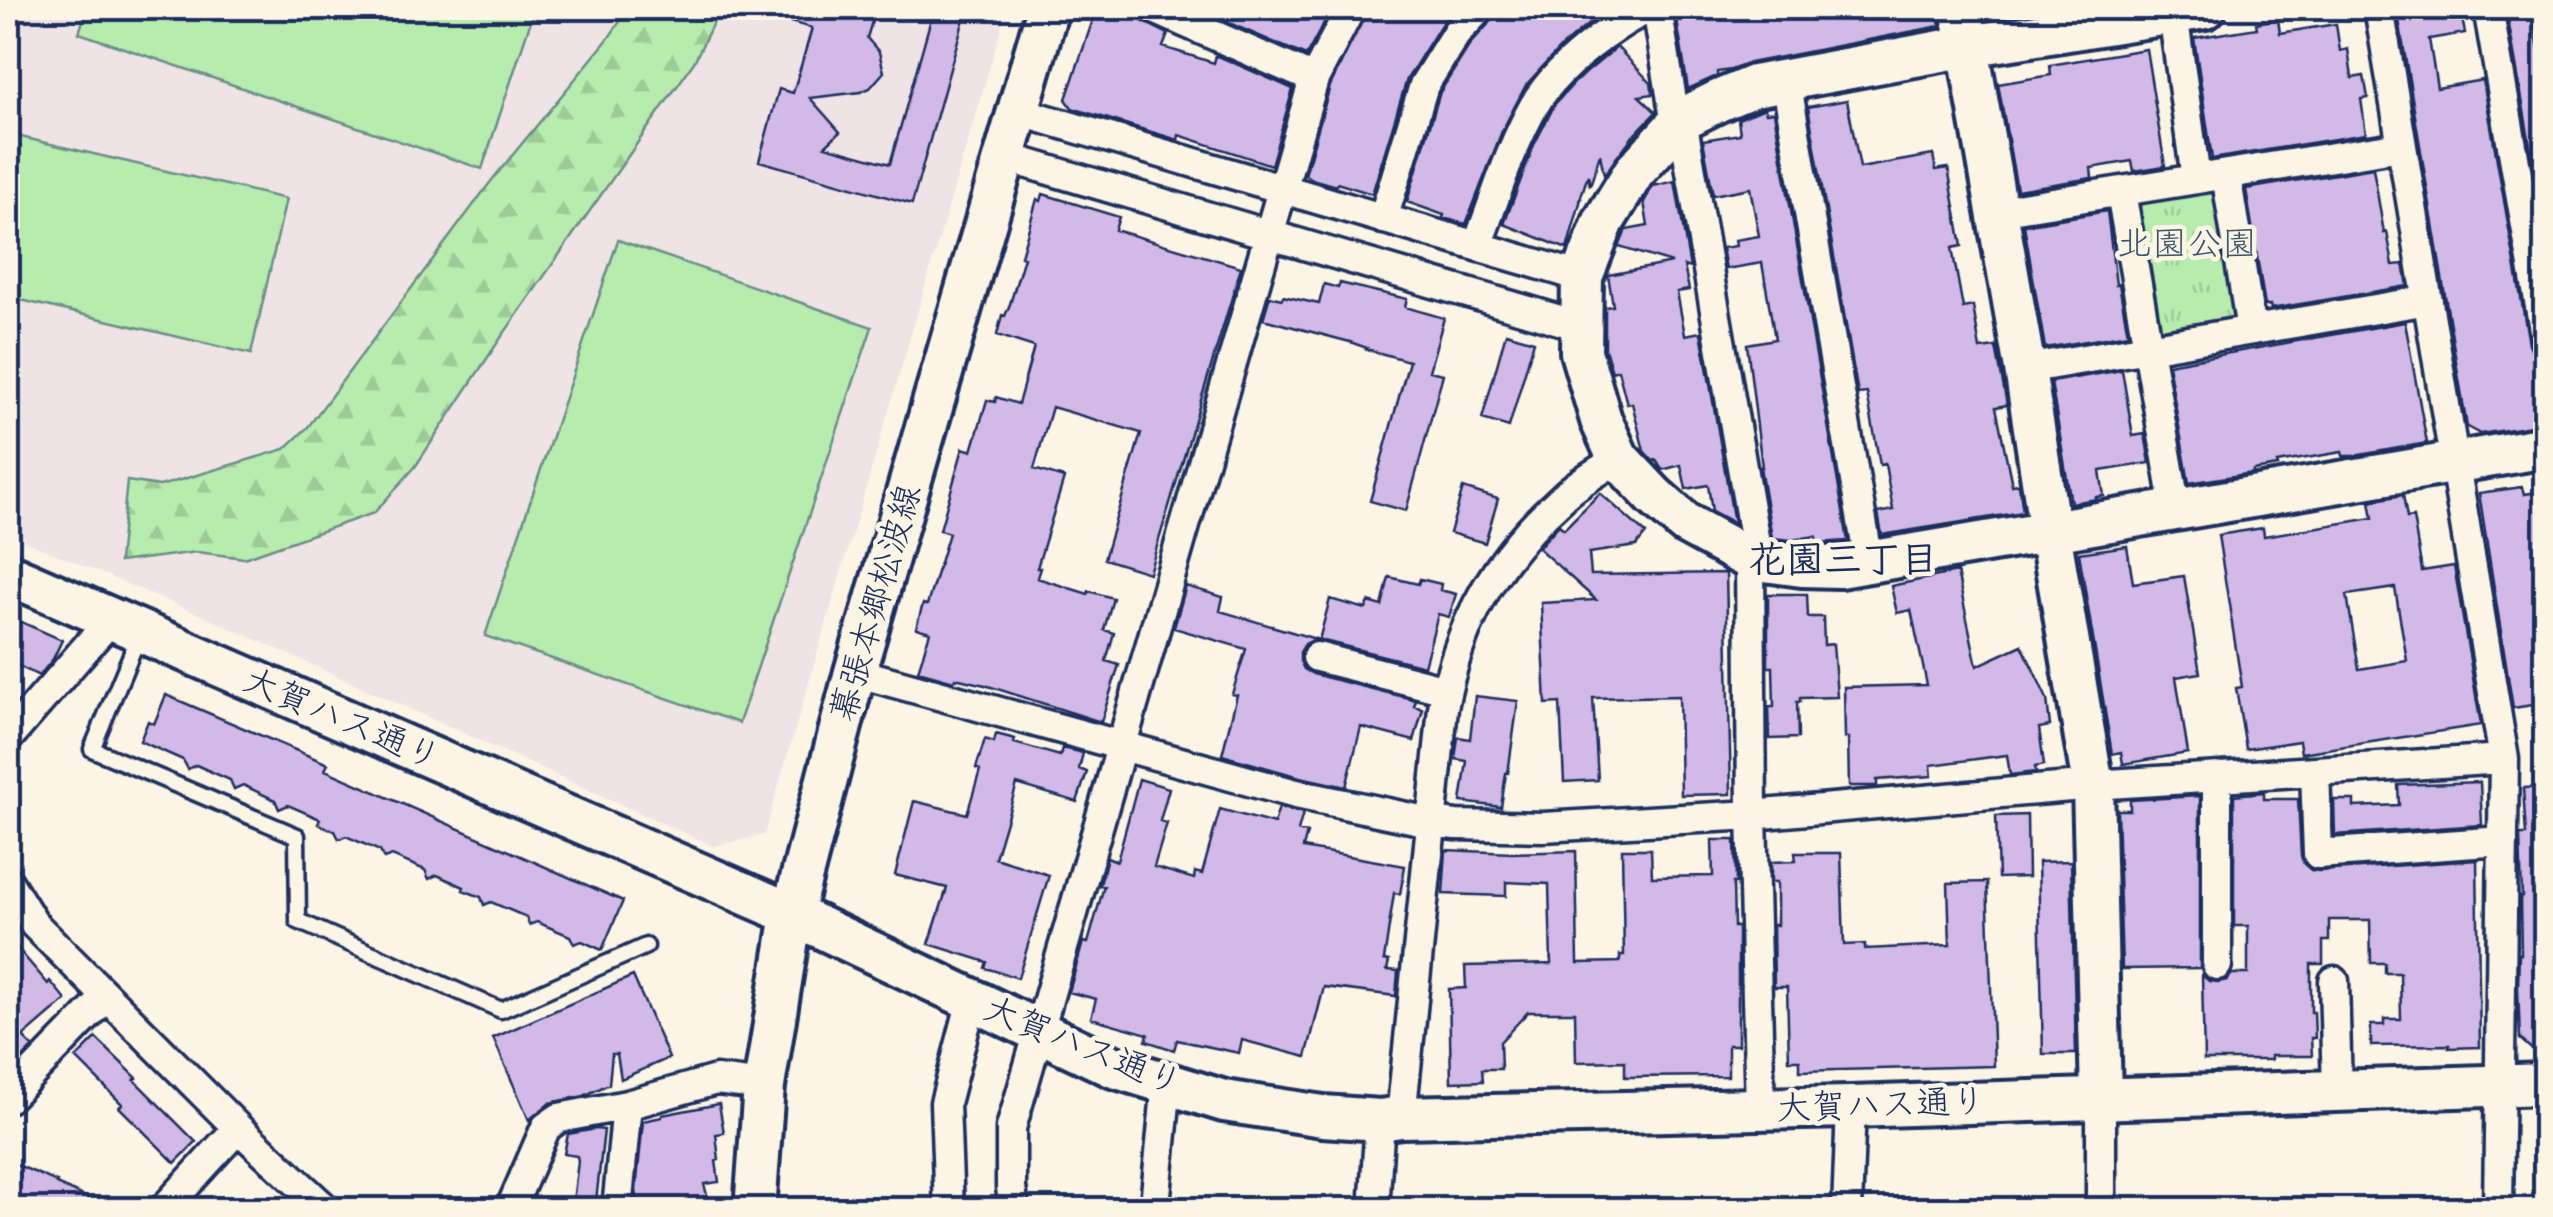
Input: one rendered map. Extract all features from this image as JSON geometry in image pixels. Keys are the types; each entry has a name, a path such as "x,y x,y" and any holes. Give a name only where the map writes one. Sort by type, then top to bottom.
{"street":[{"name":"幕張本郷松波線","path":"755,1210 764,1086 792,914 855,672 1048,8"},
{"path":"1152,8 1314,80"},
{"path":"1014,1210 1011,1128 1314,80 1351,8"},
{"path":"1383,219 1424,86 1457,32 1480,8"},
{"path":"1477,246 1536,101 1571,61 1593,43 1622,22 1655,8 1679,122 1754,560 1752,815 1760,1108"},
{"path":"2379,8 2504,759 2498,1210"},
{"path":"2488,8 2546,341"},
{"path":"2196,179 2189,10 1964,27 1754,86 1679,122 1634,172 1604,221 1582,278 1580,326 1581,352 1601,420 1618,458 1686,524 1754,560 1802,566 1839,567 2546,448"},
{"path":"1964,27 2093,785 2102,1098 2101,1210"},
{"path":"1786,79 1869,562"},
{"path":"1018,111 1582,278"},
{"path":"1998,211 2401,146"},
{"path":"1005,157 1580,326"},
{"path":"2226,174 2251,330"},
{"path":"2121,192 2176,510"},
{"path":"2025,369 2428,300"},
{"path":"1374,1210 1390,1118 1446,690 1454,661 1490,580 1526,532 1564,495 1618,458"},
{"name":"大賀ハス通り","path":"8,574 792,914 1114,1066 1224,1101 1323,1116 1390,1118 2546,1084"},
{"path":"8,738 126,626"},
{"path":"1316,657 1446,690"},
{"path":"855,672 1296,794 1430,822 1543,826 1752,815 2093,785 2504,759"},
{"path":"2315,772 2318,854 2503,841"},
{"path":"2217,778 2217,965"},
{"path":"8,882 34,924 238,1128 327,1210"},
{"path":"2334,981 2336,1090"},
{"path":"8,1098 106,997"},
{"path":"949,1210 945,1103 972,1000"},
{"path":"510,1210 546,1127 559,1118 716,1080 764,1086"},
{"path":"1155,1204 1168,1083"},
{"path":"617,1210 627,1104"},
{"path":"1847,1210 1851,1107"},
{"path":"163,1210 238,1128"}],"lane":[{"path":"126,626 92,749 297,836 298,921 501,1010 646,946"}],"shaded area":[{"path":"8,8 1007,8 764,835 713,846 217,622 8,534"}],"green space":[{"path":"87,8 535,8 482,169 79,33"},
{"path":"629,8 720,8 694,62 415,467 374,513 244,558 197,552 119,562 127,481 160,486 285,449 308,427 492,180"},
{"path":"8,134 286,199 251,354 8,297"},
{"name":"北園公園","path":"2222,189 2242,314 2234,323 2166,336 2158,328 2136,206 2141,198"},
{"path":"618,240 872,327 739,723 485,636"}],"building":[{"path":"763,8 876,8 867,38 879,52 884,72 861,92 810,98 840,132 825,146 890,164 934,8 967,8 912,204 759,161 779,89 793,93 812,28 762,14"},
{"path":"1097,8 1135,8 1139,19 1168,34 1163,47 1214,63 1216,55 1293,89 1271,165 1179,135 1178,140 1072,108 1066,99"},
{"path":"1194,8 1332,8 1306,56"},
{"path":"1368,8 1456,8 1442,23 1407,79 1372,194 1305,175 1330,86"},
{"path":"1497,8 1538,8 1546,18 1551,18 1567,8 1614,8 1561,47 1526,85 1502,131 1466,224 1407,202 1440,92"},
{"path":"1675,8 1888,8 1889,13 1938,8 1940,26 1750,63 1717,72 1717,76 1688,89"},
{"path":"2397,8 2460,8 2465,33 2429,39 2437,88 2483,80 2545,424 2480,434 2467,427"},
{"path":"2506,8 2532,8 2546,83 2546,236"},
{"path":"2278,19 2280,33 2336,24 2340,51 2348,49 2352,78 2364,76 2368,98 2361,99 2366,134 2212,159 2194,38 2257,28 2256,23"},
{"path":"1617,47 1651,83 1653,94 1639,96 1656,112 1604,175 1600,154 1590,186 1588,175 1567,249 1504,224 1534,145 1555,104"},
{"path":"2146,49 2165,166 2134,171 2132,161 2091,168 2092,178 2017,190 1998,84 2051,75 2050,65"},
{"path":"1847,100 1860,168 1933,155 1936,170 1948,168 1962,246 1952,248 1963,308 1973,306 1980,349 1996,347 2007,405 1996,407 2012,485 2019,484 2023,512 1882,535 1878,513 1893,510 1867,393 1858,394 1808,107"},
{"path":"1765,108 1766,113 1774,112 1848,541 1817,543 1816,536 1772,538 1747,344 1775,339 1762,263 1726,269 1722,248 1736,246 1735,240 1759,236 1750,188 1713,195 1703,140 1740,134 1738,119"},
{"path":"2373,168 2393,265 2404,264 2408,286 2271,309 2270,305 2265,306 2246,189"},
{"path":"1675,181 1690,268 1684,266 1689,290 1677,292 1685,335 1701,332 1734,523 1712,511 1708,485 1686,489 1681,465 1662,470 1644,451 1632,403 1627,404 1618,370 1612,372 1605,349 1605,307 1613,306 1608,275 1672,263 1619,247 1626,230 1648,226 1644,202 1653,186"},
{"path":"1043,194 1119,217 1115,230 1241,267 1149,573 1104,559 1141,433 1052,407 1034,469 1064,478 1037,578 1113,598 1104,630 1114,633 1106,661 1119,665 1101,722 985,685 918,671 930,632 916,628 949,533 940,530 963,448 972,451 987,400 995,402 996,397 1018,404 1034,347 997,335 1024,257 1021,256 1037,199 1041,201"},
{"path":"2107,211 2116,285 2119,284 2128,334 2045,348 2024,225"},
{"path":"1340,283 1407,299 1405,307 1444,318 1429,371 1443,374 1406,511 1370,501 1409,361 1263,319 1270,296 1319,304 1324,284 1338,288"},
{"path":"2405,322 2427,443 2354,456 2343,456 2342,452 2189,483 2168,364"},
{"path":"1506,333 1534,341 1509,427 1482,419"},
{"path":"2122,370 2133,436 2145,434 2150,463 2100,471 2104,496 2071,503 2051,382"},
{"path":"2522,487 2524,494 2546,491 2546,703 2513,708 2479,493"},
{"path":"1463,488 1498,499 1485,543 1450,533"},
{"path":"1600,493 1646,534 1636,546 1589,553 1591,575 1726,573 1731,794 1681,795 1679,696 1593,698 1598,780 1564,782 1560,703 1546,704 1541,603 1596,600 1538,548 1559,525 1564,529"},
{"path":"2403,495 2407,518 2413,517 2422,571 2454,566 2481,725 2301,753 2299,741 2246,749 2236,688 2242,687 2218,535 2263,528 2264,536 2373,518 2370,501","holes":["2395,588 2407,661 2359,669 2347,595"]},
{"path":"2127,546 2133,583 2184,576 2200,673 2176,677 2188,753 2123,764 2121,752 2112,754 2079,553"},
{"path":"1957,572 1977,666 2022,645 2047,699 2050,726 2039,728 2044,765 2035,767 2036,772 2010,775 2007,755 1931,765 1932,776 1877,780 1877,786 1849,786 1844,687 1927,685 1911,610 1897,613 1891,586"},
{"path":"1389,577 1418,584 1420,579 1441,584 1440,590 1456,594 1449,617 1438,614 1424,666 1319,640 1330,599 1366,609 1369,602 1382,606"},
{"path":"1186,586 1223,597 1220,611 1319,640 1305,644 1300,652 1304,669 1416,700 1414,706 1423,709 1414,741 1361,727 1346,787 1222,755 1237,695 1232,694 1246,649 1174,628"},
{"path":"1768,594 1807,594 1808,617 1823,617 1824,645 1833,644 1837,697 1800,698 1798,738 1770,739 1769,707 1774,707 1773,667 1768,667"},
{"path":"8,616 62,640 39,676 8,661"},
{"path":"166,695 328,764 325,770 623,901 602,950 582,941 574,944 570,936 537,922 529,925 526,917 491,902 484,905 481,897 463,890 464,887 437,875 429,879 425,870 392,856 384,859 380,851 346,836 339,839 335,831 318,824 320,819 288,805 279,809 275,800 243,785 234,789 230,780 196,765 188,769 183,760 140,741 148,721 154,724"},
{"path":"1475,696 1518,701 1501,807 1461,802 1467,761 1455,759 1458,737 1470,739"},
{"path":"996,734 1060,756 1062,748 1083,753 1079,769 1087,772 1077,802 1017,784 995,858 1049,875 1018,978 985,968 987,962 929,944 947,888 895,875 914,801 967,814 985,739 994,742"},
{"path":"1139,779 1169,788 1160,821 1167,823 1154,867 1194,879 1195,872 1202,874 1220,809 1274,824 1279,807 1303,813 1298,831 1307,833 1303,848 1405,866 1400,894 1394,893 1384,960 1389,961 1387,970 1398,971 1396,996 1324,987 1306,1057 1242,1040 1239,1053 1177,1040 1174,1050 1146,1041 1148,1034 1091,1018 1096,999 1069,992 1083,942 1088,943 1104,886 1100,885 1107,857 1117,861"},
{"path":"2480,782 2482,825 2335,835 2334,800 2354,800 2354,807 2399,805 2398,785"},
{"path":"2546,787 2544,1060 2520,1039 2518,988 2520,835 2526,835 2523,788"},
{"path":"2264,792 2264,799 2298,799 2301,856 2311,870 2477,860 2480,1047 2371,1046 2371,1025 2384,1025 2384,1019 2401,1019 2400,973 2385,973 2385,963 2371,963 2370,920 2329,920 2329,941 2323,941 2323,964 2311,964 2315,1038 2311,1038 2312,1056 2204,1060 2202,975 2218,982 2232,974 2248,974 2248,926 2234,926 2234,795"},
{"path":"2200,796 2200,968 2122,969 2117,810 2130,810 2130,800"},
{"path":"2027,815 2028,877 1998,878 1996,816"},
{"path":"1712,840 1735,840 1738,1045 1728,1045 1728,1076 1625,1077 1625,1061 1576,1062 1575,1012 1528,1012 1500,1042 1501,1069 1482,1069 1483,1081 1451,1082 1449,989 1466,988 1465,966 1551,964 1549,884 1506,882 1506,896 1443,894 1446,850 1576,851 1578,963 1620,962 1620,955 1624,955 1622,849 1651,849 1652,877 1713,876"},
{"path":"1795,853 1841,853 1844,945 1865,944 1865,949 1950,945 1948,883 1987,882 1994,1066 1800,1071 1800,1060 1789,1060 1787,987 1774,987 1777,882 1771,882 1771,862 1796,861"},
{"path":"2071,861 2076,1054 2043,1054 2038,862"},
{"path":"8,937 66,1000 23,1037 33,1047 8,1073"},
{"path":"633,976 669,1058 621,1079 617,1054 612,1054 609,1084 584,1096 550,1103 529,1120 493,1038"},
{"path":"96,1038 196,1142 175,1163 76,1058"},
{"path":"719,1104 724,1133 716,1134 719,1182 704,1184 711,1210 639,1210 636,1190 643,1121"},
{"path":"604,1130 595,1210 572,1210 578,1161 577,1156 564,1154 568,1134"},
{"path":"13,1163 115,1210 37,1210 8,1196"}],"district":[{"name":"花園三丁目","path":"1843,560"}]}
